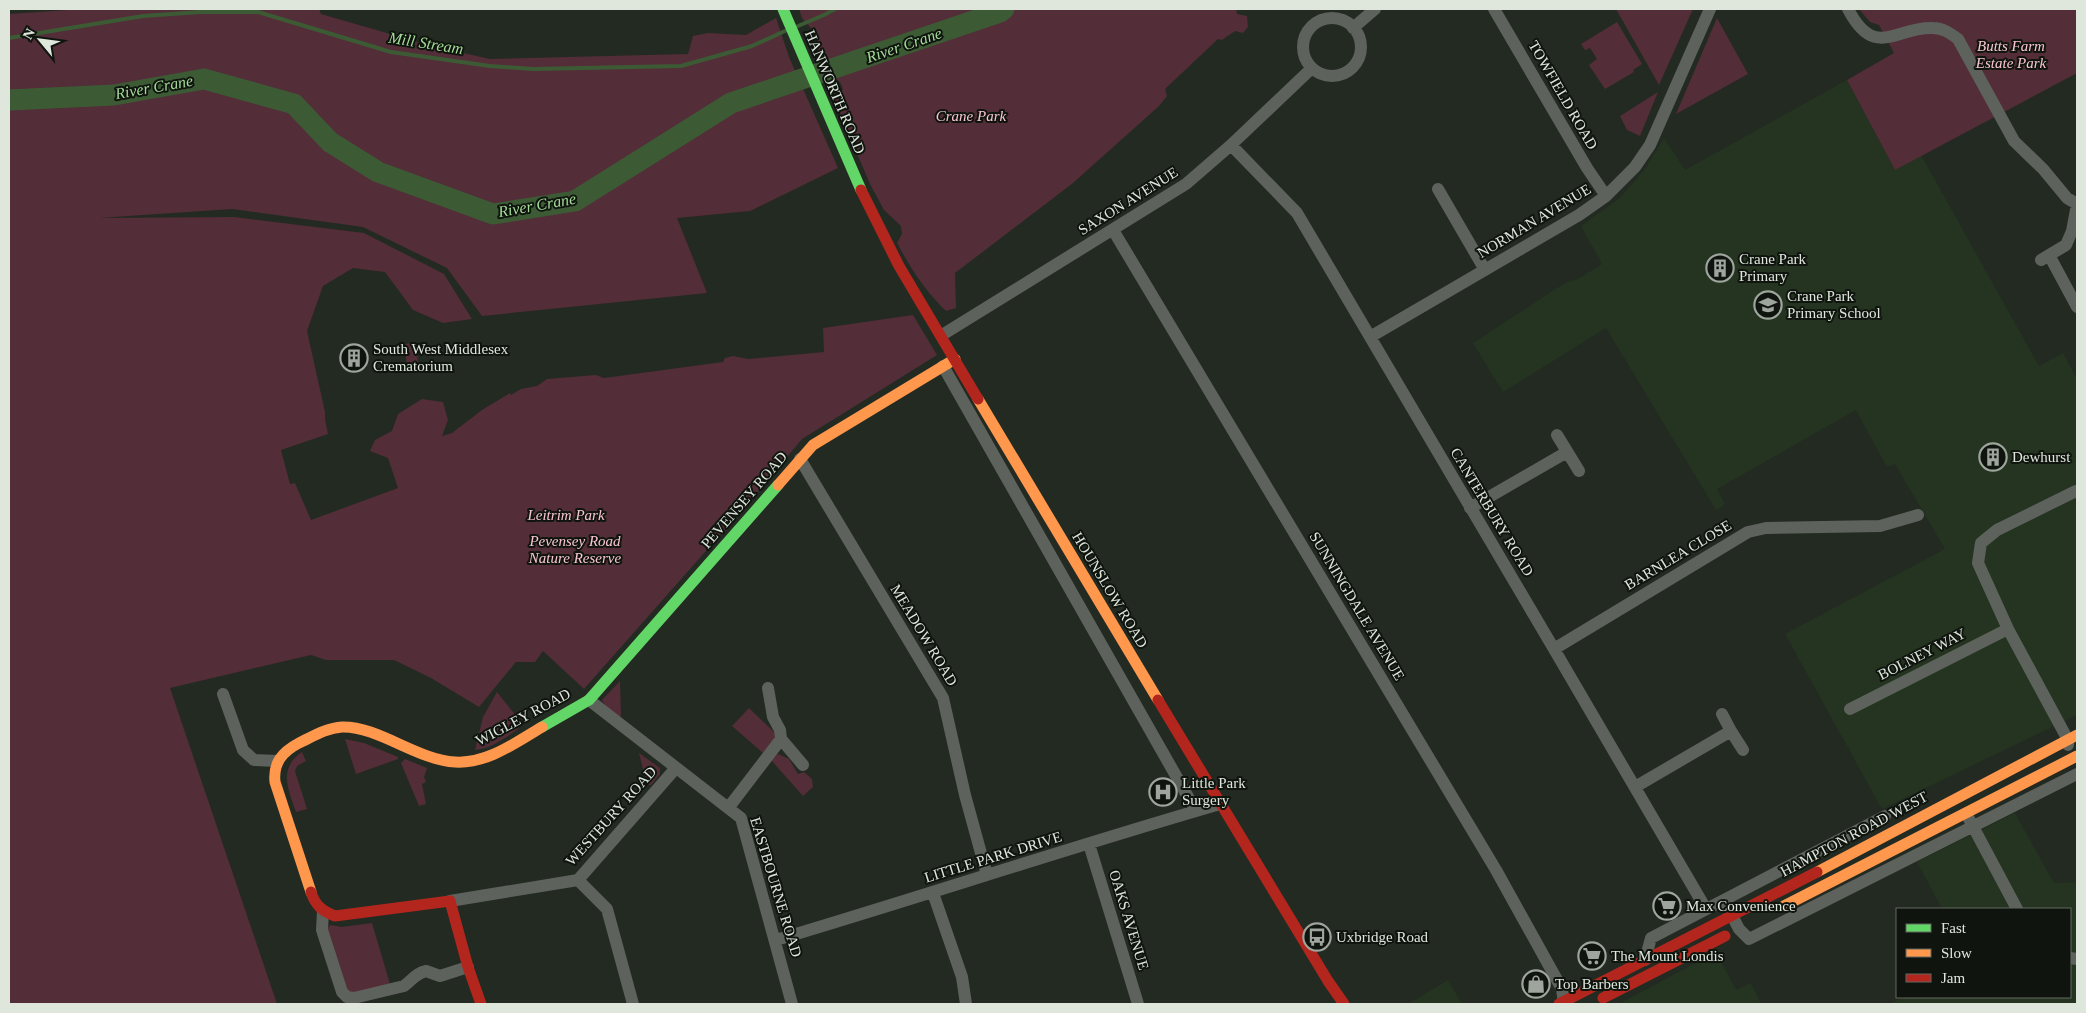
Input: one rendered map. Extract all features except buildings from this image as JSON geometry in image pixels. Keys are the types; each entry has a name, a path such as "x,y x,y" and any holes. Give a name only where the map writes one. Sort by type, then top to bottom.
{"main road":[{"name":"HANWORTH ROAD","path":"783,9 859,187"},
{"name":"HOUNSLOW ROAD","path":"859,187 899,266 942,335 1220,804 1344,1004"},
{"name":"PEVENSEY ROAD","path":"589,700 812,445 955,358"},
{"name":"WIGLEY ROAD","path":"278,761 286,750 296,744 321,732 341,727 360,729 430,757 454,762 475,761 499,752 589,700"},
{"name":"HAMPTON ROAD WEST","path":"1562,1004 2072,738"},
{"name":"HAMPTON ROAD WEST","path":"1771,913 2077,756"},
{"path":"278,761 274,771 275,782 314,900 323,911 335,916 450,901 480,1004"},
{"path":"1590,1004 1743,927"}],"street":[{"path":"1353,28 1374,9"},
{"name":"TOWFIELD ROAD","path":"1494,9 1587,168 1606,196"},
{"name":"NORMAN AVENUE","path":"1370,337 1580,215 1606,196 1635,167 1650,146 1710,9"},
{"path":"1848,9 1862,29 1874,36 1889,38 1933,28 1947,31 1958,39 2014,141 2043,169 2067,198 2077,204 2072,232 2066,245 2045,257 2077,307"},
{"path":"1328,18 1346,22 1353,28 1361,46 1360,55 1348,71 1339,75 1329,76 1320,74 1312,68 1303,52 1303,42 1312,26 1328,18"},
{"name":"SAXON AVENUE","path":"942,335 1186,184 1231,145 1312,68"},
{"name":"CANTERBURY ROAD","path":"1231,145 1297,213 1706,909"},
{"path":"1438,189 1485,270"},
{"name":"SUNNINGDALE AVENUE","path":"1114,230 1496,870 1562,989 1562,1004"},
{"path":"943,366 1196,811"},
{"path":"1556,435 1579,471"},
{"path":"1470,508 1567,452"},
{"name":"MEADOW ROAD","path":"800,458 943,698 965,794 987,875"},
{"path":"2063,763 2072,738 2008,628 1978,563 1981,543 1997,530 2076,491"},
{"name":"BARNLEA CLOSE","path":"1554,649 1748,532 1766,528 1880,526 1918,515"},
{"name":"BOLNEY WAY","path":"1850,709 2008,628"},
{"path":"768,688 773,717 780,730 781,739 803,765"},
{"path":"223,694 243,750 254,760 278,761"},
{"name":"EASTBOURNE ROAD","path":"589,700 675,769 742,818 792,1004"},
{"path":"1722,714 1743,750"},
{"path":"1635,787 1731,731"},
{"path":"729,808 781,739"},
{"name":"WESTBURY ROAD","path":"450,901 578,880 675,769"},
{"path":"1724,900 1732,916 1743,927 1749,939 2077,774"},
{"path":"1958,798 2016,908"},
{"name":"LITTLE PARK DRIVE","path":"776,940 1220,804"},
{"name":"HAMPTON ROAD WEST","path":"1644,960 1651,938 1885,816"},
{"name":"OAKS AVENUE","path":"1089,844 1138,1004"},
{"path":"578,880 607,909 633,1004"},
{"path":"933,893 962,977 966,1004"},
{"path":"323,911 322,930 342,992 347,997 354,998 404,986 414,976 426,971 440,976 468,967"}],"shaded area":[{"name":"Crane Park Primary School","path":"1847,80 1895,170 1921,155 2039,366 2063,353 2077,379 2077,715 1882,809 1785,634 1945,549 1895,464 1887,467 1856,410 1717,489 1725,504 1716,510 1606,328 1503,392 1473,343 1565,283 1578,279 1602,264 1581,226 1620,198 1645,169 1664,138 1685,170"},
{"path":"2015,813 2054,883 2077,882 2077,1004 1890,1004 1902,998 2071,998 2071,908 1941,908 1917,862"},
{"path":"1716,952 1736,990 1751,983 1761,1004 1619,1004"},
{"path":"1448,980 1462,1004 1408,1004"}],"green space":[{"name":"Leitrim Park","path":"83,9 319,9 321,14 428,45 490,59 688,54 693,36 708,33 746,35 776,18 789,57 838,168 750,211 677,218 707,293 482,316 447,268 363,227 232,209 99,218 234,217 364,233 444,274 472,319 443,323 413,310 385,272 353,268 323,286 307,331 328,434 281,450 290,484 295,483 311,520 398,488 388,458 370,451 375,440 392,431 398,414 422,399 443,402 448,420 442,436 452,433 482,410 510,393 511,395 521,389 537,386 547,379 596,375 604,378 723,362 725,358 733,356 748,359 824,352 823,328 913,315 937,355 802,439 750,501 584,689 543,651 535,662 516,662 479,707 431,678 394,660 326,660 311,655 170,688 277,1004 9,1004 9,14"},
{"name":"Crane Park","path":"799,9 1236,9 1237,14 1247,16 1248,27 1243,33 1235,31 1222,40 1218,39 1165,89 1167,96 1159,106 1073,183 955,273 956,308 946,311 931,296 897,243 902,234 901,226 884,210 870,184 833,97 843,89 840,82 835,79 832,64 818,50 817,35 802,18"},
{"path":"1616,9 1693,9 1659,85"},
{"name":"Butts Farm Estate Park","path":"1859,9 2077,9 2077,73 1895,170 1847,80 1894,53 1879,25 1870,22"},
{"path":"1717,18 1748,74 1676,114"},
{"path":"1617,22 1642,64 1633,70 1634,72 1605,89 1589,65 1597,59 1590,48 1585,50 1581,44"},
{"path":"1658,92 1640,136 1627,130 1620,116"},
{"path":"411,343 417,347 418,366 412,371 407,367 405,349 406,344"},
{"path":"620,681 620,717 606,707 602,700"},
{"path":"497,692 520,721 519,728 493,745 475,750 483,717"},
{"path":"749,708 775,733 774,741 763,753 732,726"},
{"path":"345,739 364,743 398,757 398,759 356,774"},
{"path":"302,752 306,761 297,766 295,771 307,809 296,812 288,787 287,772 295,758"},
{"path":"639,753 660,768 660,774 651,785 647,785"},
{"path":"778,754 789,759 798,774 804,772 812,779 813,787 803,796 771,760"},
{"path":"405,759 427,768 424,777 426,782 422,784 426,804 419,806 401,763"},
{"path":"372,923 390,984 353,994 348,992 326,931 330,925 342,927"}],"waterway":[{"name":"Mill Stream","path":"798,26 835,9"},
{"name":"River Crane","path":"9,100 114,95 204,79 294,104 330,142 378,172 493,214 575,201 731,103 1000,12 1004,9"},
{"name":"Mill Stream","path":"9,38 143,16 200,12 258,12 391,52 490,66 533,69 681,66 752,46 785,31"}],"traffic: fast":[{"path":"783,9 861,190"},
{"path":"542,727 589,700 778,485"}],"traffic: slow":[{"path":"778,485 813,445 955,359"},
{"path":"978,399 1158,700"},
{"path":"311,892 275,782 277,764 283,754 293,746 330,729 342,727 356,728 384,737 426,756 441,760 467,762 478,760 511,746 542,727"},
{"path":"1817,872 2077,735"},
{"path":"1784,906 2077,756"}],"traffic: jam":[{"path":"861,190 899,266 978,399"},
{"path":"1158,700 1328,981 1344,1004"},
{"path":"1559,1004 1817,872"},
{"path":"311,892 320,907 335,916 450,901 468,967 481,1004"},
{"path":"1603,998 1725,936"}],"place":[{"name":"Crane Park Primary","path":"1720,268"},
{"name":"Crane Park Primary School","path":"1768,305"},
{"name":"South West Middlesex Crematorium","path":"354,358"},
{"name":"Dewhurst","path":"1993,457"},
{"name":"Little Park Surgery","path":"1163,792"},
{"name":"Max Convenience","path":"1667,906"},
{"name":"Uxbridge Road","path":"1317,937"},
{"name":"The Mount Londis","path":"1592,956"},
{"name":"Top Barbers","path":"1536,984"}],"park label":[{"name":"Pevensey Road Nature Reserve","path":"575,550"}]}
